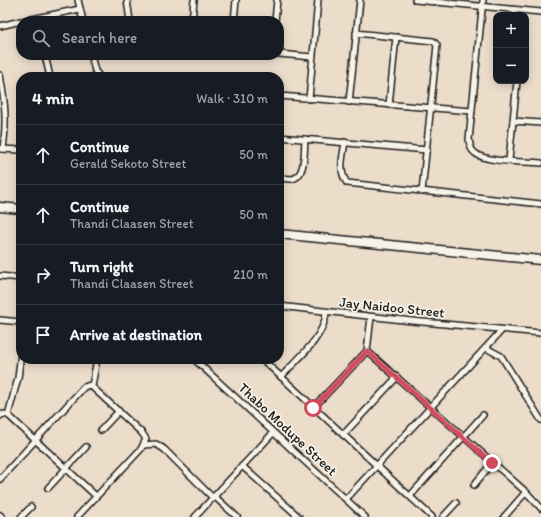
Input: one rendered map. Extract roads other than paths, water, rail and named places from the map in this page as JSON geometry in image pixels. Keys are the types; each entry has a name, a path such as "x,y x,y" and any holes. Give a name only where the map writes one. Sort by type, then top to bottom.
{"main road":[{"path":"0,207 16,209"},
{"path":"284,234 541,260"}],"street":[{"path":"78,0 82,16"},
{"path":"127,0 129,16"},
{"path":"192,16 194,0"},
{"path":"234,16 236,0"},
{"path":"275,16 277,0"},
{"path":"309,99 318,0"},
{"path":"349,102 360,0"},
{"path":"415,0 524,12"},
{"path":"484,0 469,139 470,148 476,154 488,158 541,163"},
{"path":"50,16 80,9"},
{"path":"529,12 541,12"},
{"path":"0,26 16,22"},
{"path":"356,33 433,41 437,44 422,192"},
{"path":"390,105 396,37"},
{"path":"284,54 312,57"},
{"path":"46,60 49,72"},
{"path":"92,60 96,72"},
{"path":"0,75 6,108 6,126 1,149 16,150"},
{"path":"509,160 517,84"},
{"path":"284,96 472,111"},
{"path":"513,121 541,123"},
{"path":"284,137 427,150"},
{"path":"284,178 293,179 299,175 302,166 305,139"},
{"path":"345,142 341,169 343,178 347,183 541,204"},
{"path":"0,276 16,278"},
{"name":"Jay Naidoo Street","path":"284,307 326,313 541,333"},
{"path":"281,377 318,336 324,327 326,313"},
{"path":"313,408 367,351 371,317"},
{"path":"0,320 16,322"},
{"path":"346,499 502,330"},
{"path":"486,348 501,356 541,420"},
{"path":"367,351 463,438 526,492 541,508"},
{"path":"8,415 18,378 20,364"},
{"path":"93,386 95,364"},
{"name":"Thabo Modupe Street","path":"200,364 246,406 273,434 365,517"},
{"path":"267,364 432,517"},
{"path":"343,435 397,377"},
{"path":"0,479 84,387 89,384 120,411 145,436 144,445 77,517"},
{"path":"102,430 120,411"},
{"path":"0,416 3,414 8,415 96,496"},
{"path":"410,496 483,415"},
{"path":"195,517 273,434"},
{"path":"144,445 156,444 164,449 237,517"},
{"path":"48,488 86,447"},
{"path":"474,485 492,463"},
{"path":"242,466 299,517"},
{"path":"504,517 526,492"},
{"path":"443,517 456,503"},
{"path":"21,517 31,507"}]}
